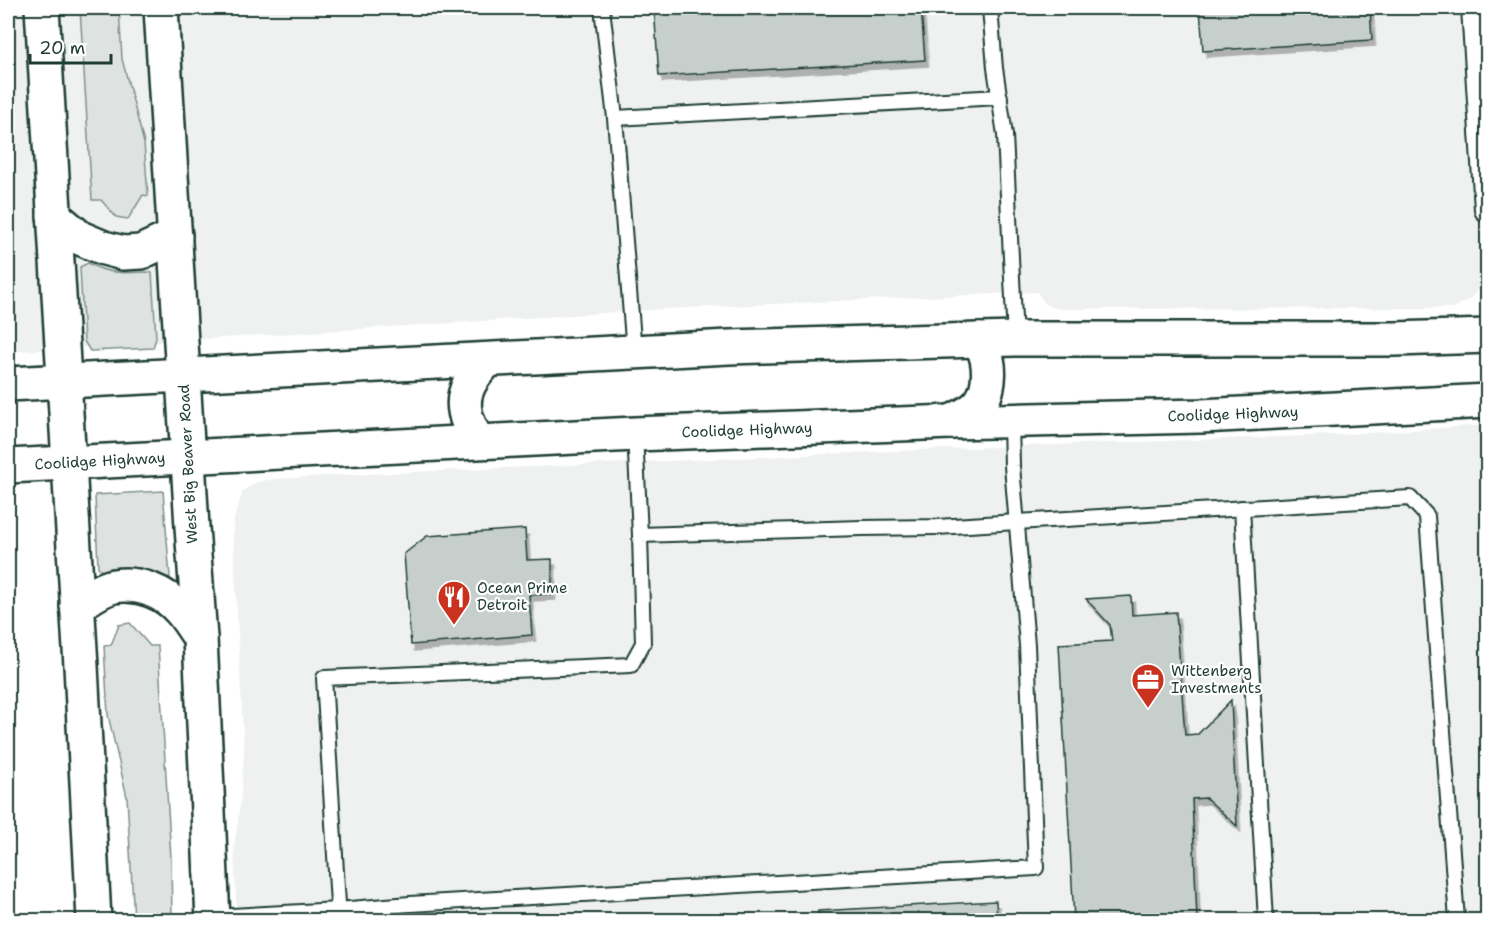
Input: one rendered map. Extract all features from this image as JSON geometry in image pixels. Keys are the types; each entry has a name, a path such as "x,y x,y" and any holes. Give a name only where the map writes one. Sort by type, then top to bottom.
{"main road":[{"path":"42,8 94,921"},
{"name":"West Big Beaver Road","path":"161,8 200,638 213,919"},
{"path":"54,216 80,238 123,253 141,252 175,236"},
{"path":"8,384 729,347 1015,339 1384,339 1488,336"},
{"path":"951,422 976,407 988,383 985,352 978,340"},
{"path":"478,441 469,427 464,410 466,388 476,372 488,360"},
{"name":"Coolidge Highway","path":"8,466 635,434 951,422 1201,416 1488,401"},
{"path":"77,606 112,586 132,585 166,596 181,611 200,638"}],"street":[{"path":"1475,8 1488,209"}],"lane":[{"path":"602,8 615,118 634,352"},
{"path":"990,8 995,68 1005,135 1015,339"},
{"path":"615,118 1000,97"},
{"path":"213,919 339,915 421,903 1036,868 1027,645 1012,466 1011,421"},
{"path":"339,915 324,678 631,665 643,643 635,434"},
{"path":"640,535 937,527 1410,498 1427,516 1457,921"},
{"path":"1242,508 1266,921"}],"shaded area":[{"path":"8,8 1467,8 1483,271 1479,288 1469,300 1453,308 1058,309 1045,304 1037,292 664,309 8,352"},
{"path":"80,8 119,8 122,59 144,143 148,196 143,195 128,219 116,217 101,200 92,200"},
{"path":"88,263 110,271 152,273 156,338 153,348 90,351 84,341 80,267"},
{"path":"1487,425 1487,920 237,920 234,848 244,753 233,532 234,519 243,491 257,482 323,476 942,449 1334,435"},
{"path":"163,491 170,577 167,580 129,570 103,573 98,567 95,495"},
{"path":"130,623 150,646 158,646 171,858 172,920 134,920 127,797 108,715 104,646 111,645 119,625"}],"building":[{"path":"654,8 921,8 925,60 659,76"},
{"path":"1200,8 1370,8 1372,40 1203,51"},
{"path":"525,529 527,560 552,559 552,594 529,595 532,635 411,645 404,554 427,536"},
{"path":"1131,596 1132,615 1176,612 1185,735 1198,734 1231,700 1237,826 1206,798 1192,799 1197,920 1074,920 1059,644 1112,641 1110,625 1086,599"},
{"path":"996,901 997,920 818,920 818,911"}],"place":[{"name":"Ocean Prime Detroit","path":"454,626"},
{"name":"Wittenberg Investments","path":"1148,709"}]}
